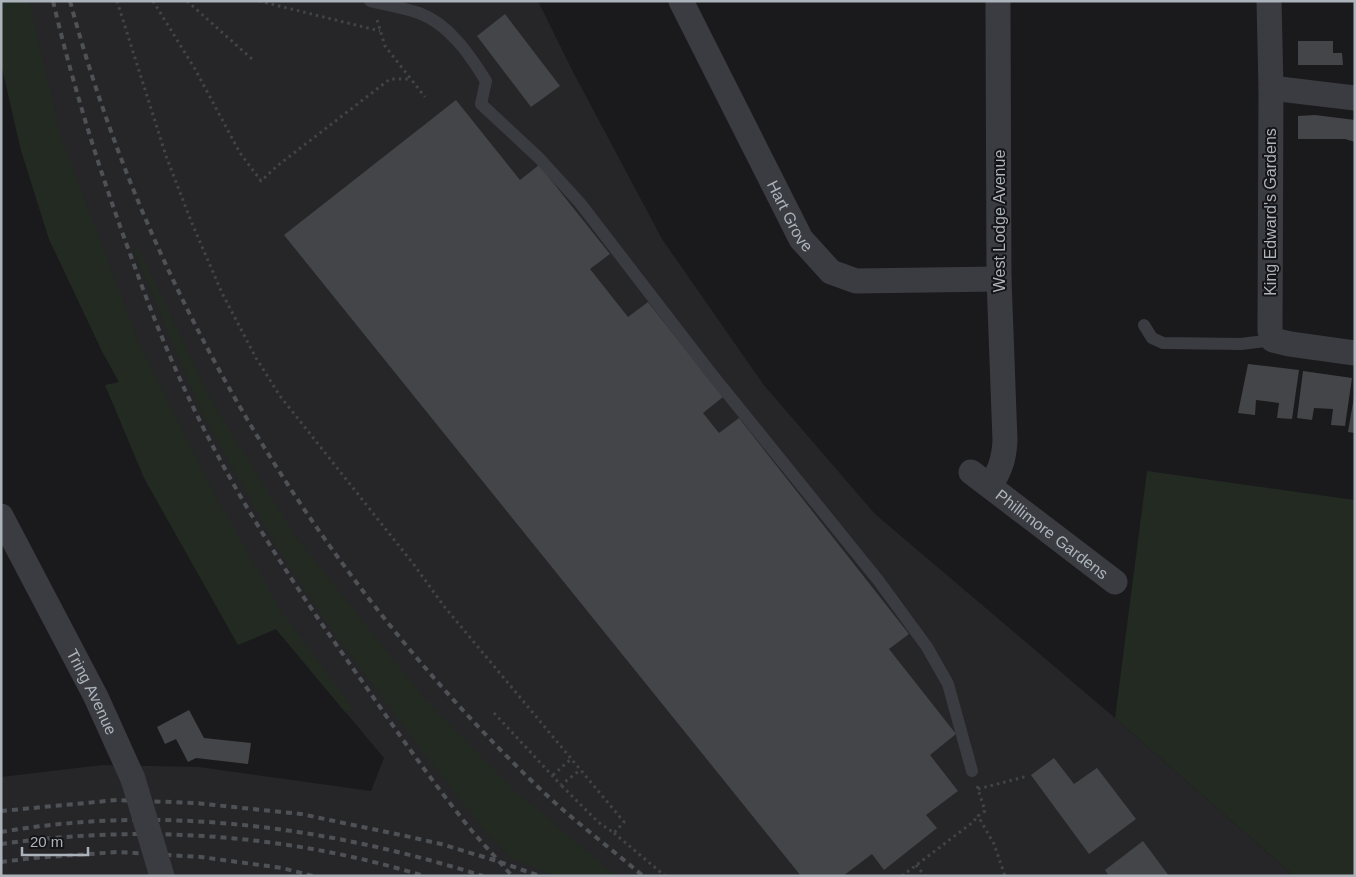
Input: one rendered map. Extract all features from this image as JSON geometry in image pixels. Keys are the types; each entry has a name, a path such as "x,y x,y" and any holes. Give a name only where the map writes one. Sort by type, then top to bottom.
{"street":[{"name":"Hart Grove","path":"681,1 802,239 831,272 856,281 999,279"},
{"name":"West Lodge Avenue","path":"998,1 999,279 1005,441"},
{"name":"King Edward's Gardens","path":"1269,1 1271,88 1270,331 1273,340"},
{"path":"1271,88 1355,98"},
{"path":"1273,340 1355,353"},
{"name":"Phillimore Gardens","path":"1005,441 1000,472 981,479 1115,582"},
{"name":"Tring Avenue","path":"1,516 96,697 133,779 162,876"}],"lane":[{"path":"370,1 420,14 443,27 473,60 486,81 481,104 538,158 580,203 728,394 878,580 927,647 948,684 972,771"},
{"path":"1144,325 1152,338 1163,343 1241,344 1273,340"}],"path":[{"path":"117,1 163,147 184,202 222,293 256,358 280,396 415,566 443,605 624,822 614,833"},
{"path":"152,1 195,68 240,153 261,181 390,79 410,79"},
{"path":"187,1 253,60"},
{"path":"259,1 381,32"},
{"path":"368,18 377,20 385,46 425,98"},
{"path":"494,713 552,776 598,822 665,876"},
{"path":"552,776 571,759"},
{"path":"561,785 580,770"},
{"path":"902,876 985,811 972,771"},
{"path":"978,789 1028,776"},
{"path":"978,816 994,844 1005,876"},
{"path":"916,865 925,876"}],"shaded area":[{"path":"1,1 538,1 572,70 662,239 763,384 875,514 1115,718 1294,876 1,876 1,777 102,765 199,767 371,791 384,758 270,622 170,474 103,353 49,239 21,150 1,63"},
{"path":"1,1 29,1 60,134 139,343 213,491 282,612 355,711 345,712 276,629 238,645 144,478 105,385 119,382 103,353 49,239 21,150 1,63"},
{"path":"138,247 213,403 294,534 425,699 513,789 616,876 556,876 509,857 487,833 427,757 337,637 277,547 202,413 134,250"},
{"path":"1147,471 1355,500 1355,876 1294,876 1115,718"}],"building":[{"path":"505,14 560,86 531,107 477,36"},
{"path":"1298,41 1333,41 1333,53 1342,53 1343,65 1298,65"},
{"path":"456,100 520,180 539,165 610,254 590,269 628,317 648,302 723,397 703,413 719,433 739,418 909,634 889,649 956,734 930,755 958,791 926,815 937,828 884,870 872,854 843,876 801,876 284,235"},
{"path":"1315,115 1355,120 1355,142 1345,139 1298,139 1298,116"},
{"path":"1248,364 1299,370 1292,419 1277,418 1279,403 1256,400 1255,415 1238,413"},
{"path":"1303,371 1352,378 1345,426 1331,425 1333,409 1314,408 1312,420 1297,418"},
{"path":"1355,397 1355,433 1348,432"},
{"path":"189,710 204,738 251,743 248,764 196,758 188,762 176,739 165,744 157,727"},
{"path":"1054,758 1074,784 1097,768 1136,819 1089,854 1031,775"},
{"path":"1143,841 1169,876 1109,876 1105,870"}],"railway":[{"path":"53,1 78,96 118,220 163,339 204,429 245,504 313,611 429,776 472,831 512,876"},
{"path":"70,1 104,111 145,218 194,323 251,425 313,523 382,616 457,704 537,786 643,876"},
{"path":"1,811 117,800 195,803 301,814 441,844 540,876"},
{"path":"1,832 62,824 123,820 245,825 305,833 365,845 425,859 483,876"},
{"path":"1,844 107,835 161,834 214,837 268,842 320,850 424,876"},
{"path":"1,862 118,852 201,857 282,868 313,876"}]}
